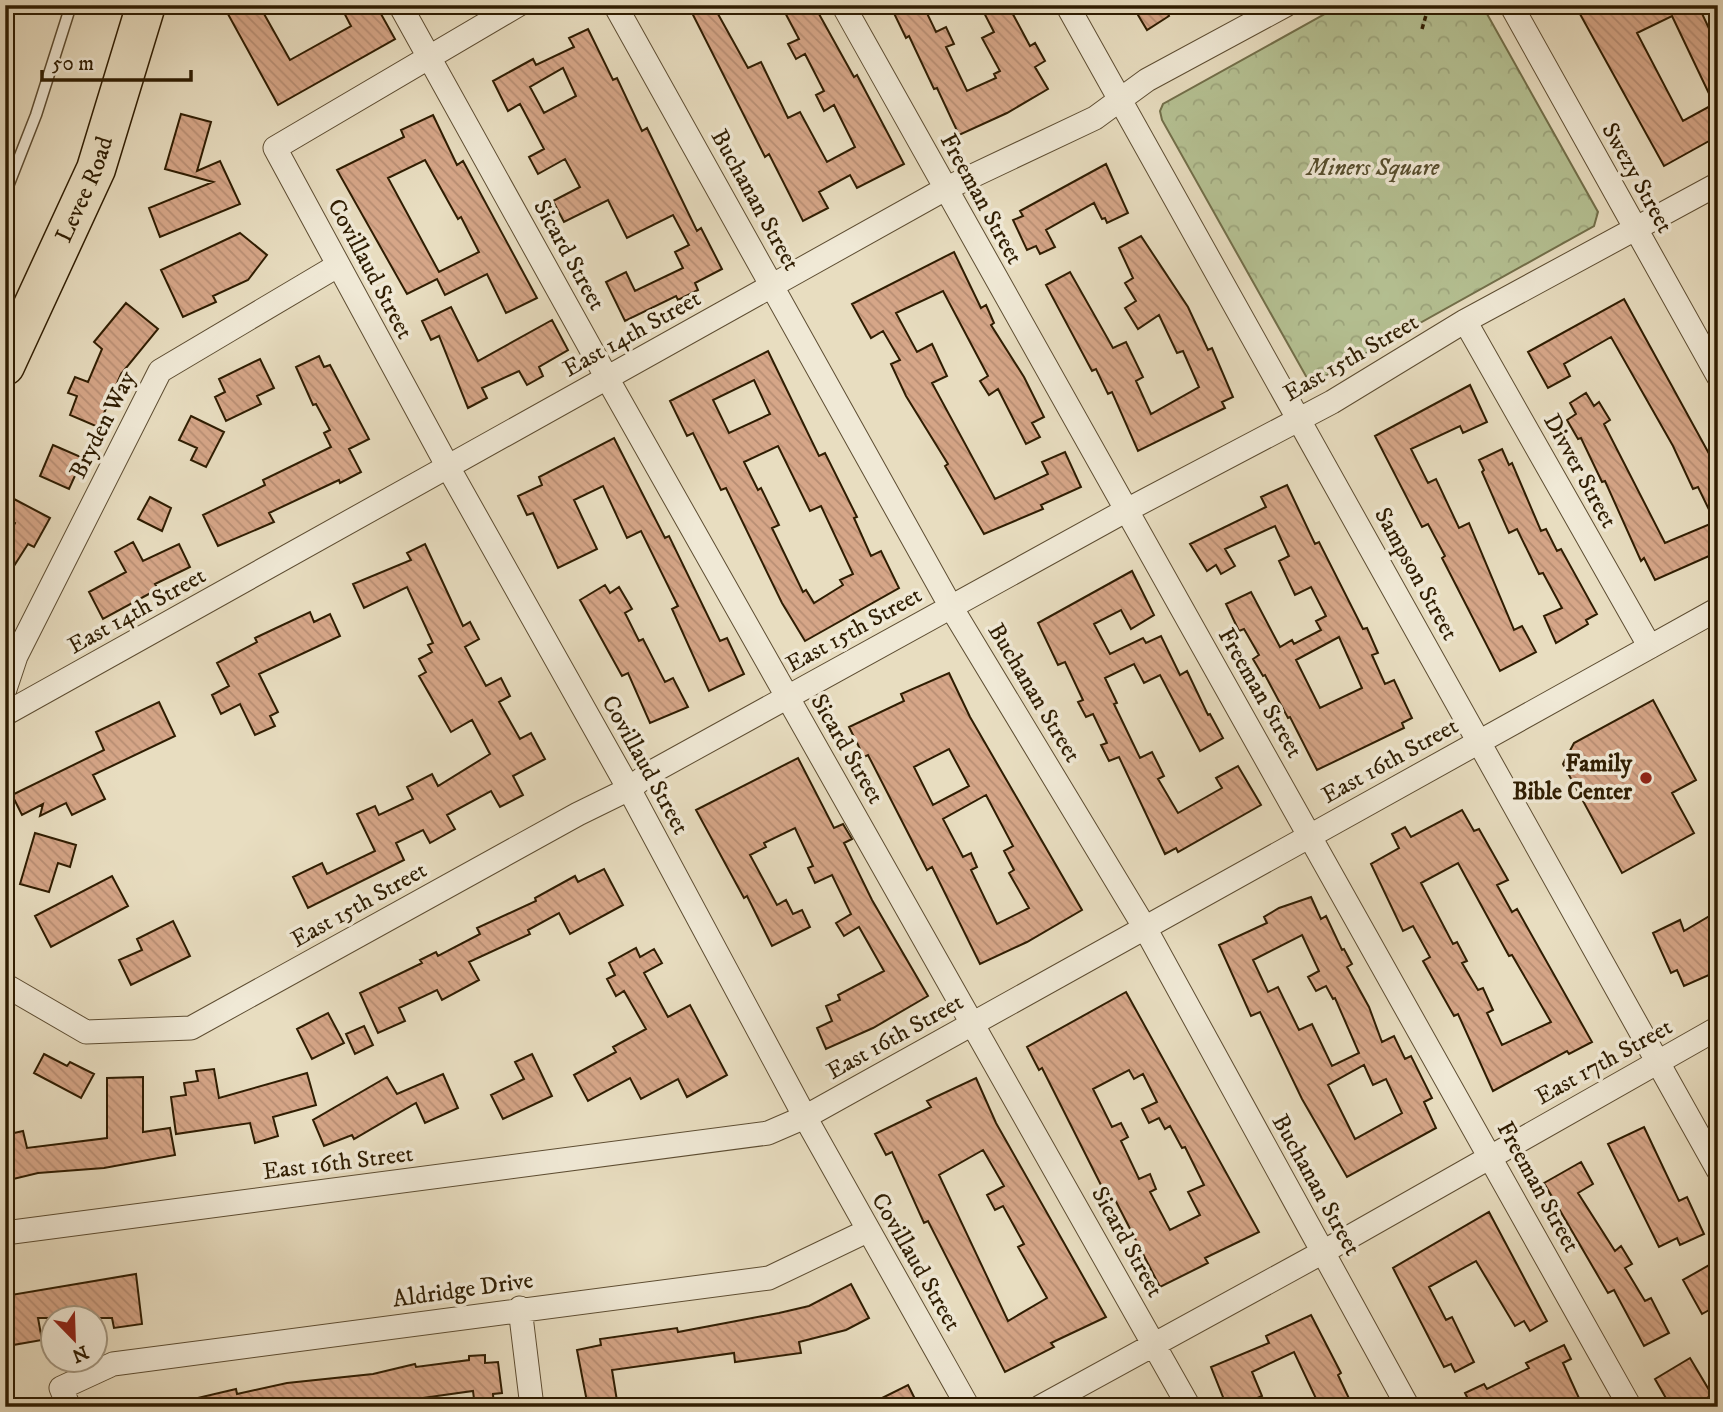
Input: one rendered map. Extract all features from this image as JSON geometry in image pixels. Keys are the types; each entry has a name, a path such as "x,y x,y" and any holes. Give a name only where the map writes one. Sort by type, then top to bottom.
{"highway":[{"name":"Levee Road","path":"5,366 96,169 146,5"}],"street":[{"name":"Sicard Street","path":"400,5 787,698 974,1023 1189,1407"},
{"path":"428,55 518,5"},
{"name":"Buchanan Street","path":"615,5 951,607 1145,928 1408,1407"},
{"name":"Freeman Street","path":"843,5 1125,512 1311,835 1630,1407"},
{"name":"Sampson Street","path":"1067,5 1718,1170"},
{"name":"East 14th Street","path":"5,714 945,189 1095,118 1147,80 1286,5"},
{"name":"Swezy Street","path":"1511,5 1718,376"},
{"name":"Covillaud Street","path":"428,55 275,148 448,467 629,789 867,1231 968,1407"},
{"name":"East 15th Street","path":"5,985 86,1032 191,1028 578,814 629,789 650,773 951,607 1299,420 1465,321 1718,184"},
{"name":"Bryden Way","path":"5,689 16,656 160,371 337,266"},
{"name":"Divver Street","path":"1465,321 1650,647"},
{"name":"East 16th Street","path":"5,1233 768,1133 805,1117 1718,609"},
{"name":"East 17th Street","path":"1040,1407 1323,1252 1718,1028"},
{"name":"Aldridge Drive","path":"65,1397 113,1364 520,1308 769,1278 867,1231"},
{"path":"520,1308 532,1407"}],"lane":[{"path":"5,194 36,115 71,5"}],"path":[{"path":"1422,29 1429,5"}],"green space":[{"name":"Miners Square","path":"1341,5 1482,5 1598,212 1594,226 1316,381 1307,378 1162,120 1160,111 1163,104"}],"building":[{"path":"223,5 259,5 290,60 351,26 340,5 376,5 395,39 278,105"},
{"path":"688,5 713,5 748,68 761,62 788,118 800,112 827,162 855,147 834,105 824,111 816,95 824,91 805,54 796,59 788,44 799,39 781,5 814,5 854,77 857,75 904,164 857,188 850,175 819,192 828,208 803,221 769,154 765,157"},
{"path":"890,5 923,5 936,32 946,27 954,44 946,47 967,91 996,78 994,74 1000,71 982,38 994,32 980,5 1008,5 1030,46 1035,43 1045,61 1035,67 1048,89 1007,113 959,135 937,88 934,89 909,36 906,38"},
{"path":"1132,5 1163,5 1169,16 1147,30"},
{"path":"1575,5 1698,5 1713,37 1718,35 1718,136 1664,166","holes":["1672,16 1714,104 1683,121 1637,33"]},
{"path":"588,29 613,80 617,78 642,131 647,128 697,231 701,228 722,269 695,283 698,290 678,300 676,296 625,321 606,282 626,272 635,291 683,268 675,252 689,245 673,215 627,238 608,200 564,222 553,201 580,187 565,159 538,174 529,157 544,149 520,104 508,111 493,81 533,59 536,65 574,47 569,38","holes":["563,68 576,96 544,113 530,87"]},
{"path":"181,114 211,122 197,171 220,161 240,204 160,237 149,208 213,182 165,169"},
{"path":"433,115 457,165 463,161 537,298 506,313 487,274 445,295 437,279 407,294 337,170 404,137 401,130","holes":["425,160 458,219 461,217 479,252 439,272 388,178"]},
{"path":"1106,164 1128,213 1107,223 1094,203 1046,230 1055,247 1040,254 1036,246 1027,250 1013,220 1023,216 1020,211"},
{"path":"240,233 267,255 248,280 213,296 216,302 183,317 161,270"},
{"path":"1141,236 1188,307 1208,350 1212,348 1233,397 1222,402 1225,408 1138,451 1112,392 1108,394 1096,369 1092,371 1046,285 1070,272 1113,348 1126,342 1143,377 1136,381 1151,414 1199,387 1183,351 1177,353 1159,315 1138,329 1125,308 1136,301 1125,283 1133,278 1119,248"},
{"path":"954,252 981,308 986,305 994,323 991,325 1024,377 1044,417 1032,423 1040,437 1026,444 998,389 989,395 980,381 988,376 943,291 896,313 917,352 932,344 947,376 932,383 995,499 1048,474 1042,462 1065,452 1081,487 1041,505 1043,509 984,534 945,466 948,464 906,396 891,364 900,360 883,331 871,338 852,304"},
{"path":"1624,299 1718,470 1718,552 1655,580 1644,558 1641,561 1605,481 1602,482 1581,438 1578,439 1567,420 1576,414 1570,403 1586,393 1594,406 1599,402 1610,420 1604,424 1665,543 1715,522 1698,487 1693,489 1673,446 1611,337 1564,364 1570,376 1548,388 1528,352"},
{"path":"126,303 158,329 121,374 98,427 70,415 77,396 68,393 75,377 88,382 102,349 94,342"},
{"path":"451,307 478,361 552,320 568,350 539,367 543,376 527,385 519,371 482,388 487,398 468,408 439,336 431,340 422,321"},
{"path":"768,351 819,456 825,453 857,517 854,518 871,556 881,551 899,588 805,641 782,603 726,488 721,490 693,433 687,436 670,401","holes":["754,380 770,414 729,433 713,400","778,446 810,511 821,506 853,574 840,580 843,585 814,603 806,590 803,592 772,528 779,525 761,488 758,490 744,462"]},
{"path":"319,356 324,367 330,365 369,439 349,449 361,472 269,513 274,522 218,546 203,515 265,485 263,480 331,447 324,433 330,430 316,404 313,405 296,367"},
{"path":"260,359 274,388 257,396 261,404 226,421 215,397 225,392 219,379"},
{"path":"1470,385 1487,422 1463,433 1460,426 1411,449 1428,483 1436,479 1459,528 1469,523 1514,630 1522,626 1536,652 1500,671 1442,558 1445,556 1428,524 1422,527 1375,436"},
{"path":"191,416 224,432 206,467 191,460 197,448 179,440"},
{"path":"614,438 665,538 669,536 720,641 727,638 744,674 709,691 672,609 678,606 641,531 627,538 603,486 574,500 597,549 558,568 533,513 527,515 518,496 542,485 539,477"},
{"path":"53,445 83,458 69,489 40,476"},
{"path":"1502,449 1509,465 1512,463 1541,531 1546,529 1557,551 1561,549 1597,614 1586,620 1588,624 1556,643 1544,616 1562,608 1543,573 1539,574 1517,529 1509,533 1482,472 1484,470 1479,460"},
{"path":"1287,485 1315,544 1319,542 1363,629 1367,628 1378,653 1372,655 1385,684 1394,680 1412,718 1402,723 1404,728 1317,770 1290,717 1288,718 1265,675 1263,676 1253,659 1259,655 1244,629 1239,631 1226,604 1251,592 1280,647 1292,640 1294,644 1321,630 1316,621 1326,616 1311,587 1295,595 1279,561 1289,556 1275,526 1225,549 1235,566 1221,574 1216,565 1207,571 1190,544 1266,507 1261,497","holes":["1339,637 1362,688 1320,708 1296,660"]},
{"path":"150,497 171,508 162,531 138,519"},
{"path":"14,499 50,518 34,547 28,544 5,580 5,542 15,523 5,515"},
{"path":"133,542 143,561 179,544 190,567 155,584 158,589 103,619 89,592 126,572 115,552"},
{"path":"425,544 463,626 470,622 479,639 465,647 486,686 501,678 510,696 499,702 520,739 531,733 545,759 513,776 523,795 500,807 491,791 447,815 455,829 430,843 423,830 396,843 404,860 308,908 293,877 322,863 327,874 375,851 357,814 375,806 379,815 413,799 407,787 432,774 438,786 490,754 472,720 451,732 419,676 426,672 419,659 432,652 428,645 433,643 407,587 364,608 353,584 411,560 407,553"},
{"path":"1132,571 1154,615 1131,629 1121,610 1094,624 1110,654 1143,638 1146,643 1161,636 1180,675 1187,671 1208,715 1210,714 1223,738 1200,751 1160,675 1144,683 1134,664 1105,678 1117,703 1114,704 1140,758 1152,752 1164,776 1158,779 1178,813 1222,788 1216,778 1238,766 1261,805 1178,852 1176,848 1165,854 1119,757 1109,761 1101,745 1107,743 1093,714 1086,717 1078,702 1083,700 1065,662 1058,665 1038,623"},
{"path":"605,585 610,593 619,587 632,609 625,613 639,641 643,639 665,682 673,678 688,707 650,723 628,673 622,676 580,600"},
{"path":"310,612 314,622 330,614 340,636 259,674 278,712 270,716 275,726 255,735 240,704 221,714 212,695 229,686 217,663 257,642 255,638"},
{"path":"949,673 970,717 1082,910 1027,942 980,964 932,867 927,870 868,755 864,757 849,727 904,701 901,694","holes":["949,749 969,786 933,805 914,767","986,795 1013,846 1004,851 1014,870 1009,873 1029,908 997,924 971,870 977,867 971,853 963,857 943,819"]},
{"path":"1653,700 1696,780 1672,793 1694,833 1622,873 1563,764 1574,743"},
{"path":"159,702 175,736 93,775 105,799 72,815 66,803 40,816 43,804 22,815 12,795 104,750 96,732"},
{"path":"798,758 834,828 843,824 852,839 844,843 872,900 928,996 873,1028 826,1049 817,1028 832,1021 826,1006 840,1000 838,995 884,971 859,927 844,936 836,923 851,914 832,875 815,883 808,868 813,866 795,828 764,843 766,847 750,855 777,905 786,900 793,914 802,910 810,927 772,946 747,896 744,898 696,810"},
{"path":"1462,810 1474,831 1479,829 1508,880 1497,885 1512,912 1517,909 1592,1042 1569,1054 1567,1051 1493,1091 1458,1014 1454,1016 1423,961 1430,957 1413,926 1403,931 1371,864 1399,848 1392,834 1405,827 1411,837","holes":["1458,863 1509,956 1512,955 1551,1022 1502,1045 1487,1013 1493,1010 1483,988 1478,990 1462,963 1467,961 1457,942 1453,944 1421,883"]},
{"path":"35,833 76,845 70,867 58,863 49,892 20,884"},
{"path":"604,869 623,905 570,934 559,913 528,930 530,934 469,962 479,980 442,1000 437,990 399,1008 405,1021 378,1033 360,993 422,963 420,960 436,952 438,956 480,934 477,928 536,901 535,898 575,876 578,882"},
{"path":"112,876 128,906 51,947 35,916"},
{"path":"1311,897 1321,919 1326,916 1342,950 1344,949 1352,964 1347,967 1369,1007 1382,1042 1394,1036 1405,1059 1411,1056 1432,1098 1424,1102 1436,1128 1347,1177 1302,1099 1260,1012 1251,1016 1219,945 1267,923 1264,917 1279,908","holes":["1302,935 1319,971 1308,977 1316,991 1326,986 1333,999 1335,998 1359,1053 1332,1066 1312,1024 1299,1030 1278,987 1268,992 1253,960","1364,1065 1373,1085 1386,1079 1402,1113 1355,1139 1328,1085"]},
{"path":"1718,911 1718,971 1684,986 1677,970 1671,973 1653,933 1680,920 1684,931"},
{"path":"173,921 190,956 131,985 119,960 142,950 137,939"},
{"path":"636,948 640,957 654,949 662,963 644,973 668,1017 690,1005 727,1075 687,1097 678,1079 641,1099 630,1078 588,1101 574,1075 616,1052 613,1047 646,1029 624,991 616,996 607,979 615,975 609,963"},
{"path":"1126,992 1259,1232 1205,1258 1208,1263 1160,1287 1109,1188 1104,1191 1042,1068 1039,1070 1027,1047","holes":["1129,1070 1134,1079 1143,1074 1157,1102 1142,1109 1149,1123 1159,1118 1165,1129 1170,1126 1182,1148 1185,1147 1204,1185 1188,1192 1200,1215 1170,1230 1150,1192 1156,1189 1150,1174 1139,1179 1121,1141 1128,1137 1121,1123 1112,1127 1093,1089"]},
{"path":"328,1013 344,1043 312,1059 297,1029"},
{"path":"364,1026 373,1045 355,1054 346,1034"},
{"path":"44,1054 67,1066 70,1062 94,1074 81,1098 34,1073"},
{"path":"532,1054 552,1096 503,1119 491,1095 524,1079 515,1062"},
{"path":"214,1069 219,1098 307,1073 316,1105 273,1117 278,1136 255,1143 250,1123 176,1134 171,1097 186,1095 184,1083 198,1081 196,1071"},
{"path":"443,1074 458,1108 425,1123 416,1103 354,1139 352,1135 324,1146 313,1120 387,1077 397,1094"},
{"path":"143,1077 143,1132 170,1128 175,1155 104,1168 38,1173 5,1181 5,1135 23,1131 27,1148 107,1138 107,1078"},
{"path":"976,1078 996,1123 1106,1317 1051,1343 1054,1347 1005,1372 928,1221 924,1223 892,1152 886,1155 875,1134 931,1107 927,1101","holes":["983,1150 1004,1186 987,1195 995,1210 1003,1206 1024,1244 1018,1247 1047,1298 1008,1321 939,1175"]},
{"path":"1644,1127 1679,1201 1687,1197 1704,1234 1680,1245 1677,1238 1659,1247 1608,1144"},
{"path":"1581,1162 1593,1184 1578,1193 1615,1251 1621,1246 1632,1264 1625,1268 1645,1301 1651,1298 1669,1333 1644,1346 1614,1290 1608,1293 1544,1183"},
{"path":"1489,1212 1547,1321 1530,1331 1524,1321 1515,1326 1476,1261 1429,1287 1446,1320 1452,1317 1474,1362 1455,1372 1451,1364 1444,1367 1393,1268"},
{"path":"1718,1260 1718,1305 1702,1314 1683,1280"},
{"path":"136,1274 142,1324 114,1328 112,1318 108,1318 108,1304 38,1304 38,1341 13,1345 5,1296"},
{"path":"851,1284 869,1318 846,1330 799,1342 801,1353 735,1362 734,1353 612,1370 618,1407 588,1407 577,1350 601,1345 600,1339 677,1328 678,1332 779,1313 809,1306"},
{"path":"1311,1315 1341,1373 1338,1375 1353,1407 1320,1407 1294,1352 1252,1372 1262,1396 1237,1407 1227,1407 1211,1367 1269,1343 1266,1336"},
{"path":"1564,1345 1571,1359 1563,1363 1583,1407 1472,1407 1465,1393 1484,1384 1487,1389 1529,1368 1526,1363"},
{"path":"485,1355 485,1363 498,1362 502,1393 493,1394 494,1407 475,1407 473,1391 408,1400 409,1407 189,1407 189,1400 236,1389 237,1394 287,1383 373,1374 415,1364 416,1367 469,1360 469,1356"},
{"path":"1690,1358 1712,1395 1691,1407 1671,1407 1655,1379"},
{"path":"908,1385 919,1407 864,1407"}],"place":[{"name":"Family Bible Center","path":"1646,778"}]}
